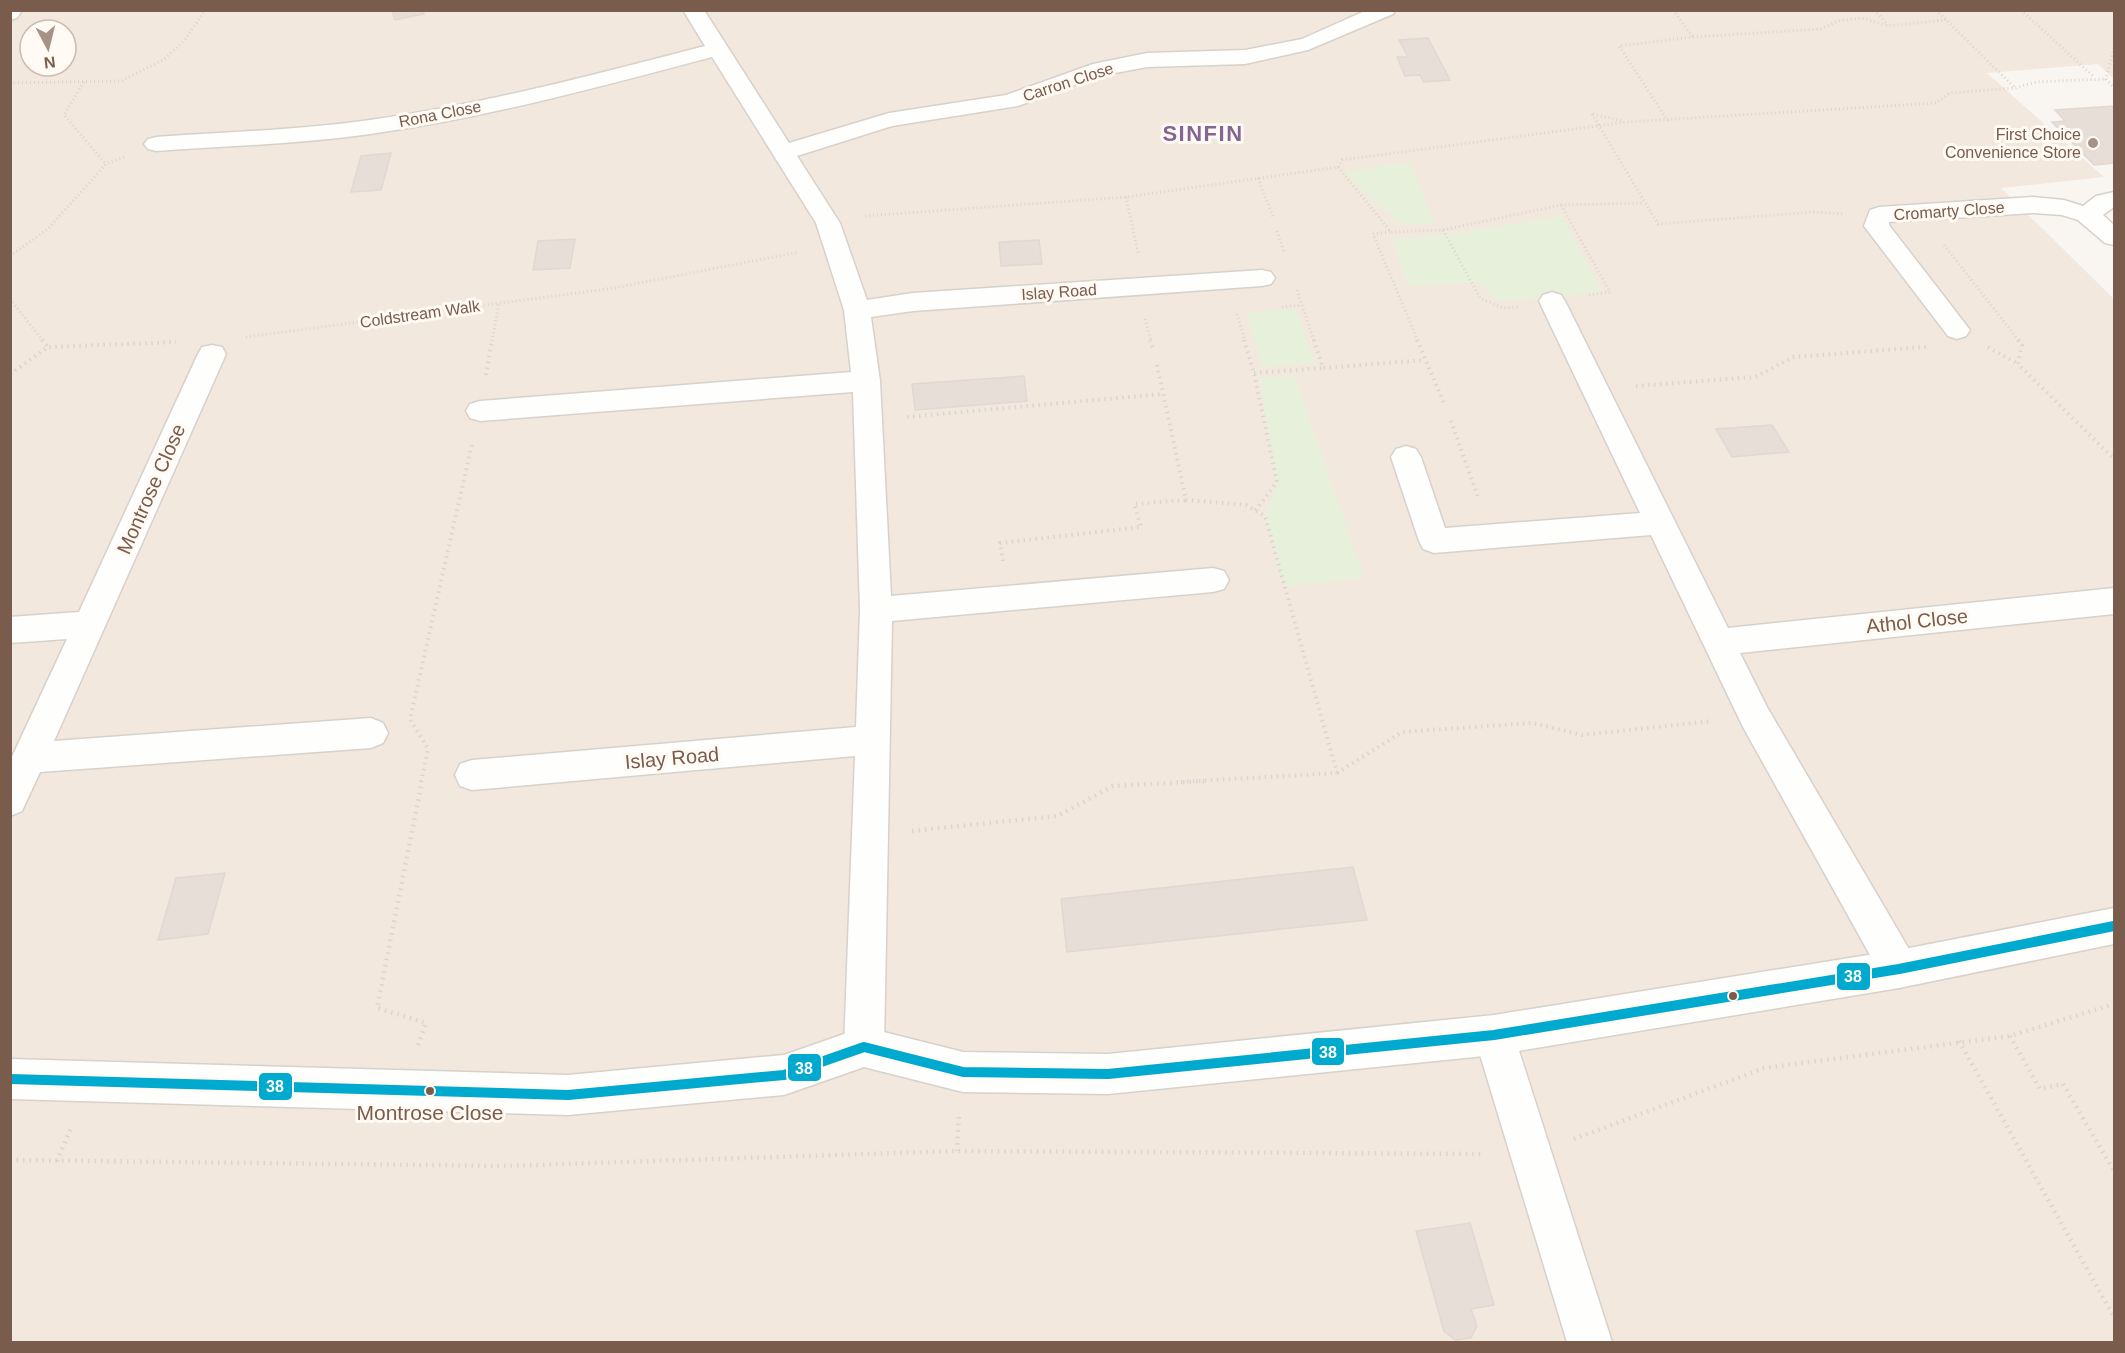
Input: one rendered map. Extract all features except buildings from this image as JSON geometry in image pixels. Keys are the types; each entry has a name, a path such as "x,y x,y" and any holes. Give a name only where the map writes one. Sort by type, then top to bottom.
{"street":[{"path":"693,10 784,152 832,234 857,310 866,381 876,610 864,1047"},
{"name":"Carron Close","path":"784,152 889,120 1010,101 1093,71 1136,62 1245,57 1308,44 1386,10"},
{"name":"Rona Close","path":"156,144 351,129 398,123 585,84 718,49"},
{"path":"2087,215 2105,201 2115,200"},
{"name":"Cromarty Close","path":"1957,330 1876,226 1880,215 2034,205 2064,207 2087,215 2115,237"},
{"name":"Islay Road","path":"857,310 914,302 1262,278"},
{"path":"1555,306 1755,717 1899,969"},
{"name":"Montrose Close","path":"10,800 90,624 223,346"},
{"path":"480,411 866,381"},
{"path":"1406,457 1434,541 1661,523"},
{"path":"876,610 1213,580"},
{"name":"Athol Close","path":"1720,642 2115,601"},
{"path":"10,630 90,624"},
{"path":"30,758 371,733"},
{"name":"Islay Road","path":"472,775 873,740"},
{"path":"10,1079 579,1094 784,1075 864,1047 963,1072 1108,1074 1494,1035 1899,969 2115,926"},
{"path":"1494,1035 1590,1342"}],"path":[{"path":"10,83 121,81 163,60 185,40 205,10"},
{"path":"1672,10 1693,37"},
{"path":"1874,10 1888,26"},
{"path":"1936,10 2014,88"},
{"path":"2021,10 2095,78"},
{"path":"1668,121 1619,46 1693,37 1821,29 1838,21 1861,18 1888,26 1946,20"},
{"path":"2106,79 2115,48"},
{"path":"1599,128 1627,122 1936,103 1950,93 2014,88 2036,82 2095,78 2106,79 2115,88"},
{"path":"84,82 64,115 106,164"},
{"path":"1627,122 1592,114 1658,224 1814,212 1880,215"},
{"name":"Coldstream Walk","path":"223,346 499,303 614,288 832,234 864,216 1126,197 1338,167 1342,160 1599,128"},
{"path":"10,256 48,229 106,164 156,144"},
{"path":"1338,167 1391,232"},
{"path":"1258,178 1273,217"},
{"path":"1126,197 1145,286"},
{"path":"1444,403 1373,234 1443,230 1561,206 1644,203"},
{"path":"1443,230 1480,298 1503,308 1555,306 1610,292 1561,206"},
{"path":"1919,213 2022,345 2018,364 2115,459"},
{"path":"1277,231 1286,258"},
{"path":"1295,286 1323,368"},
{"path":"10,299 48,347"},
{"path":"404,1089 426,1023 377,1008 428,749 410,718 480,411 499,303"},
{"path":"1280,307 1302,305"},
{"path":"1247,310 1236,311 1254,373 1277,482 1255,511"},
{"path":"10,374 48,347 176,342"},
{"path":"1596,389 1755,377 1793,357 1930,347"},
{"path":"1254,373 1425,360"},
{"path":"1156,365 1186,500"},
{"path":"867,420 1163,394"},
{"path":"1451,421 1493,537"},
{"path":"1007,600 1000,543 1141,527 1134,504 1186,500 1246,505 1265,516 1337,773"},
{"path":"870,836 1058,816 1113,786 1337,773 1402,732 1532,723 1582,735 1688,723"},
{"path":"10,1160 504,1166 957,1151 1531,1155 1764,1068 2010,1036 2115,1004"},
{"path":"2010,1036 2040,1089 2063,1084 2115,1171"},
{"path":"1959,1041 2115,1317"}],"shaded area":[{"path":"10,11 2114,11 2114,79 2098,64 1987,73 2104,177 2001,188 2114,299 2114,1342 11,1342"}],"green space":[{"path":"1411,162 1434,223 1402,225 1342,172"},
{"path":"1562,216 1602,291 1499,302 1479,283 1408,286 1392,239 1446,235"},
{"path":"1296,309 1315,363 1262,367 1246,313"},
{"path":"1295,376 1364,578 1285,587 1265,516 1277,482 1259,378"}],"transit line":[{"name":"38","path":"10,1079 568,1095 784,1075 864,1047 963,1072 1108,1074 1494,1035 1899,969 2114,926"}],"place":[{"name":"First Choice Convenience Store","path":"2093,143"},
{"name":"Montrose Close","path":"430,1091"}],"district":[{"name":"SINFIN","path":"1203,133"}]}
